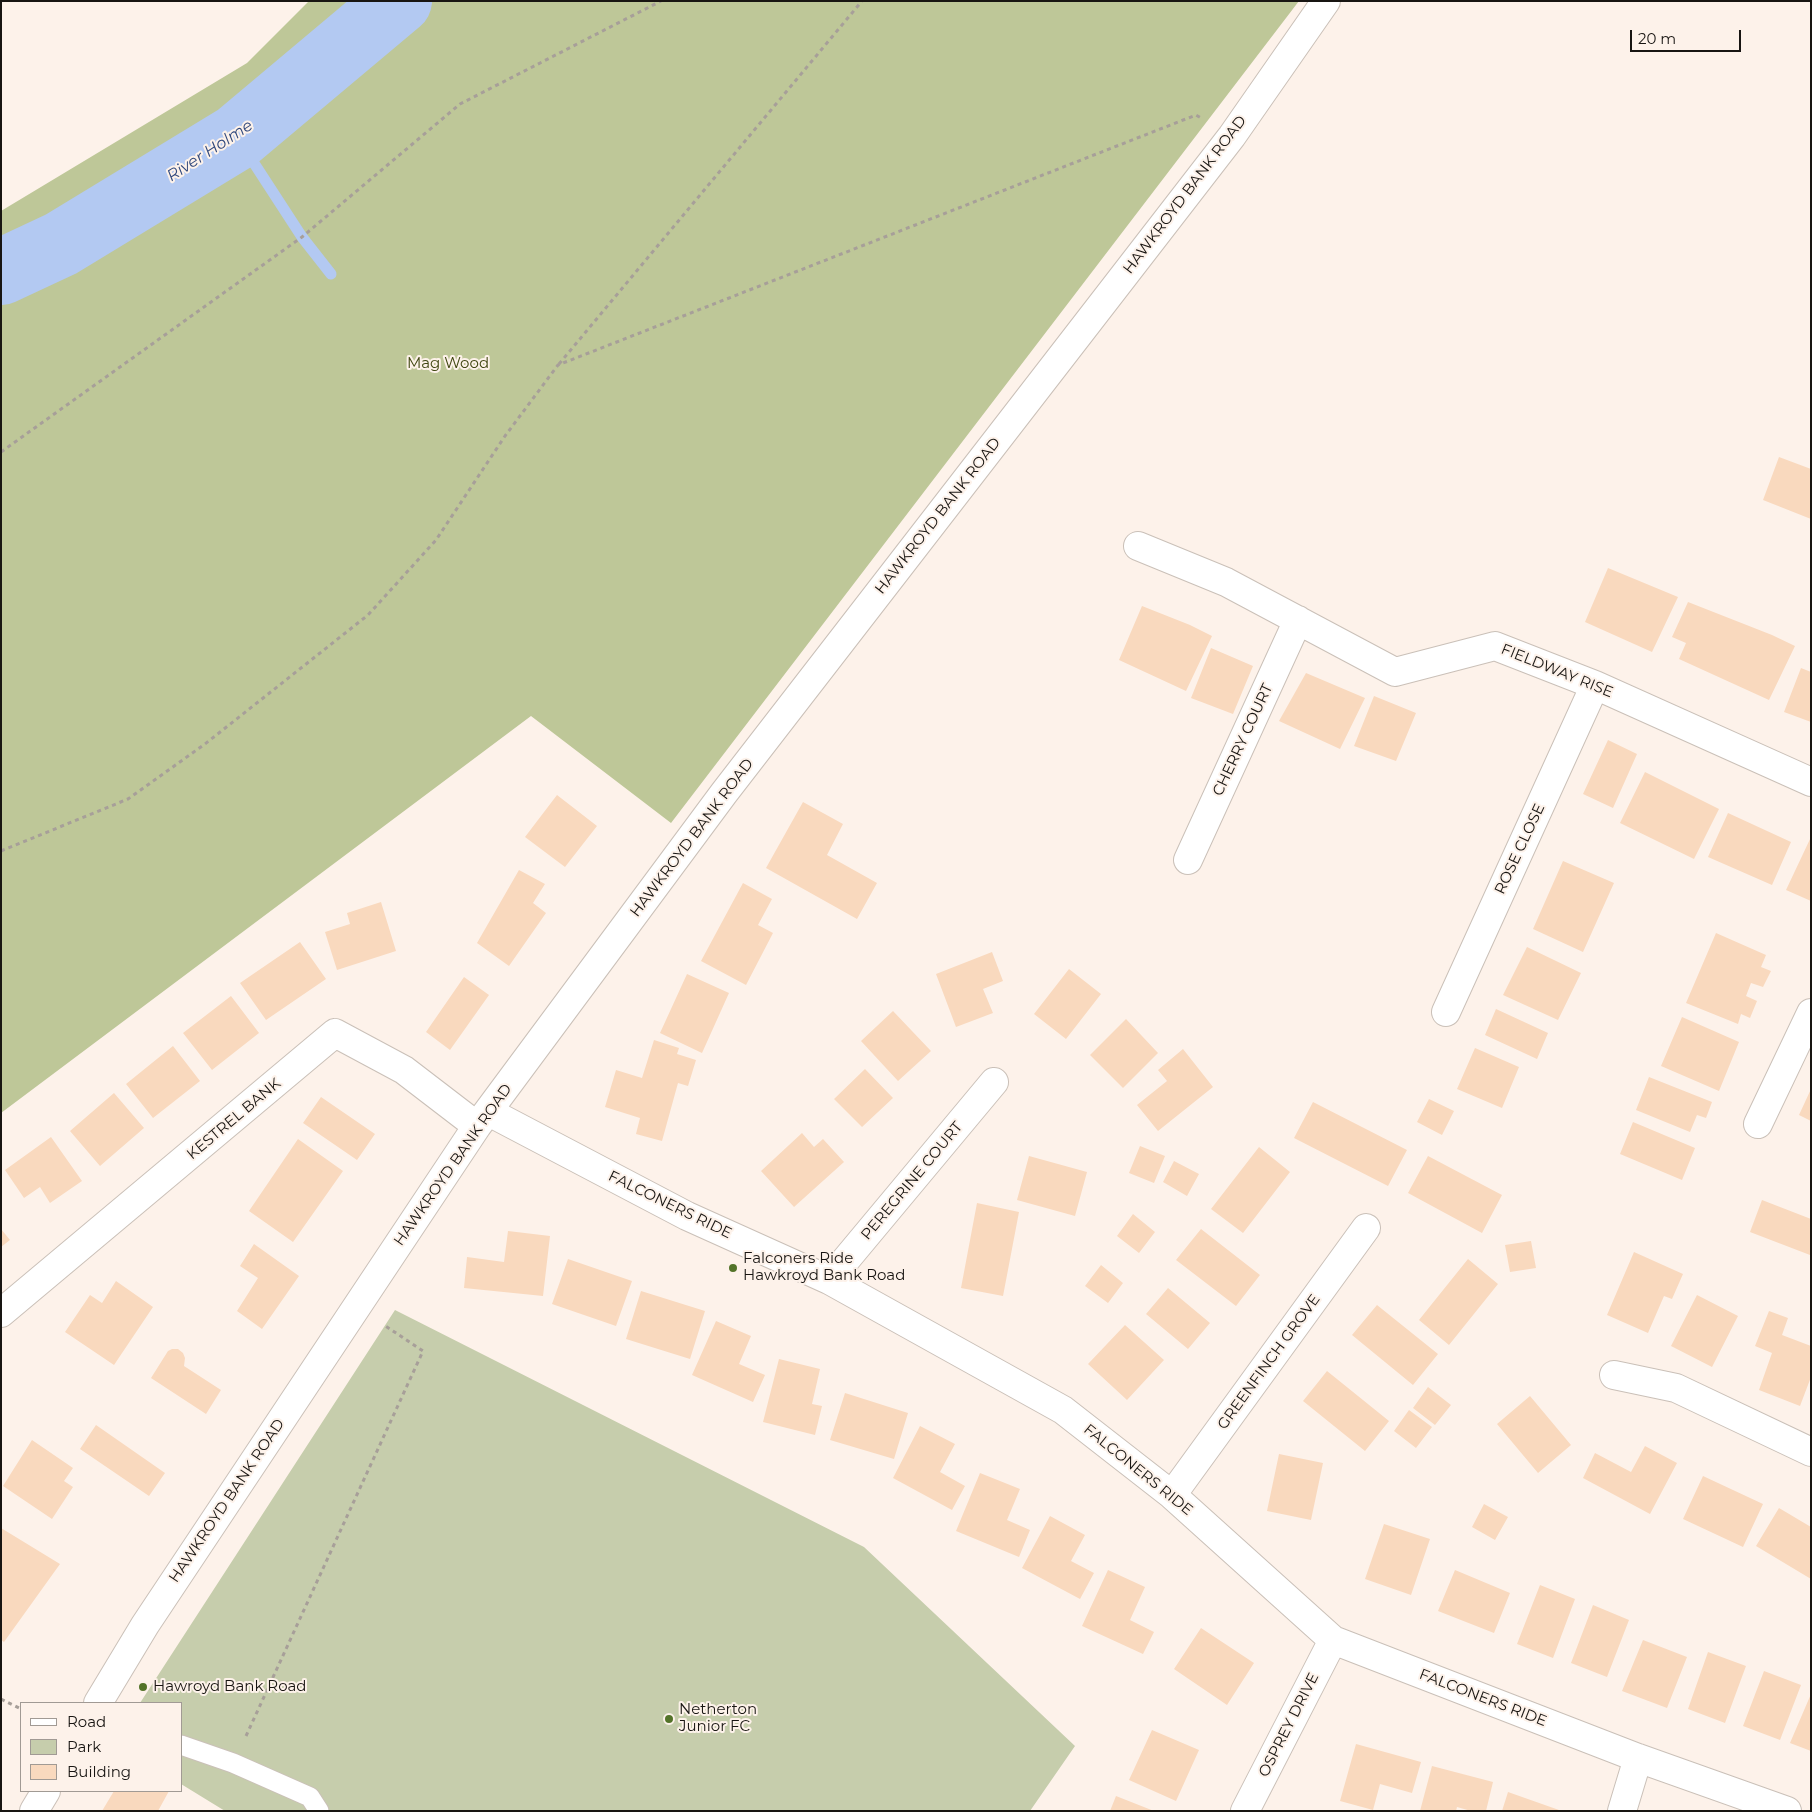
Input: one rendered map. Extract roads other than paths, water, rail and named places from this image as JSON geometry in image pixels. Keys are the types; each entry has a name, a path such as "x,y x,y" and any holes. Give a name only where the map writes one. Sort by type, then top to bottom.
{"street":[{"name":"HAWKROYD BANK ROAD","path":"99,1702 145,1625 483,1119 724,793 1232,136 1326,1"},
{"name":"FIELDWAY RISE","path":"1138,546 1226,582 1395,672 1495,646 1595,686 1811,782"},
{"name":"CHERRY COURT","path":"1188,860 1298,620"},
{"name":"ROSE CLOSE","path":"1446,1012 1595,686"},
{"path":"1758,1124 1810,1018"},
{"name":"KESTREL BANK","path":"1,1313 335,1034 404,1070 483,1119"},
{"name":"PEREGRINE COURT","path":"829,1280 994,1082"},
{"name":"FALCONERS RIDE","path":"483,1119 687,1216 829,1280 1063,1410 1172,1496 1332,1640 1638,1758 1787,1811"},
{"name":"GREENFINCH GROVE","path":"1172,1496 1366,1228"},
{"path":"1614,1375 1676,1388 1811,1452"},
{"name":"OSPREY DRIVE","path":"1245,1811 1332,1640"},
{"path":"1622,1811 1638,1758"},
{"path":"34,1811 45,1792"}],"lane":[{"path":"182,1745 234,1763 310,1797 319,1811"}],"waterway":[{"name":"River Holme","path":"1,272 61,244 237,137 399,1"},
{"path":"237,137 302,237 331,274"}],"place":[{"name":"Falconers Ride Hawkroyd Bank Road","path":"733,1268"},
{"name":"Hawroyd Bank Road","path":"143,1687"},
{"name":"Netherton Junior FC","path":"669,1719"}],"park label":[{"name":"Mag Wood","path":"448,364"}]}
